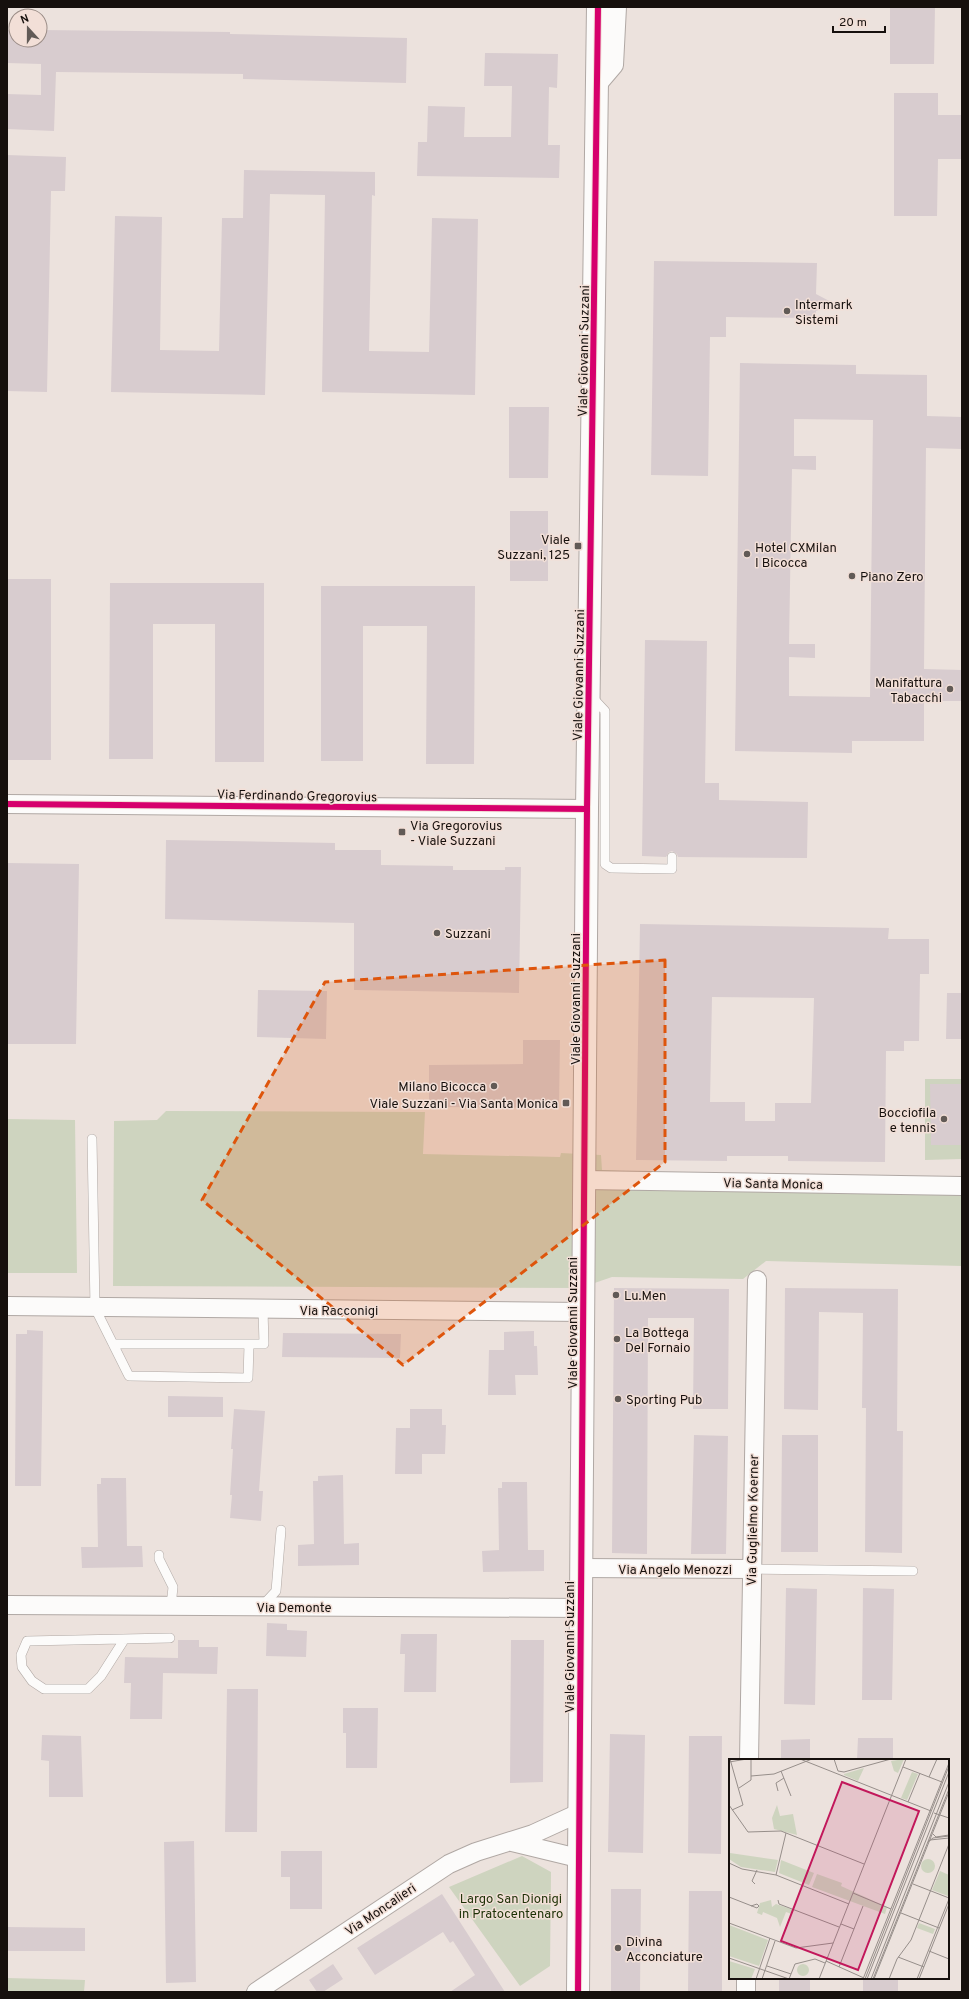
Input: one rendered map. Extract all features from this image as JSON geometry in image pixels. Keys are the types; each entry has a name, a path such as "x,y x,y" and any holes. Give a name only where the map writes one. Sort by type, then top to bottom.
{"street":[{"name":"Viale Giovanni Suzzani","path":"578,1992 580,1568 588,693 598,7"},
{"path":"597,85 614,65 617,7"},
{"name":"Via Ferdinando Gregorovius","path":"7,804 587,809"},
{"name":"Via Santa Monica","path":"584,1180 962,1186"},
{"name":"Via Guglielmo Koerner","path":"749,1759 751,1569 758,1280"},
{"name":"Via Racconigi","path":"7,1306 263,1310 583,1312"},
{"name":"Via Angelo Menozzi","path":"580,1568 751,1569"},
{"name":"Via Demonte","path":"7,1605 580,1608"},
{"name":"Via Moncalieri","path":"256,1992 442,1868 476,1852 512,1842 579,1813"},
{"name":"Via Moncalieri","path":"512,1842 578,1858"},
{"path":"746,1979 746,1992"}],"lane":[{"path":"588,693 606,710 605,864 611,868 672,869 672,857"},
{"path":"92,1138 95,1308 129,1376 248,1378 249,1345"},
{"path":"113,1344 264,1344 263,1310"},
{"path":"262,1606 276,1591 281,1530"},
{"path":"159,1555 173,1588 171,1606"},
{"name":"Via Angelo Menozzi","path":"751,1569 913,1571"},
{"path":"124,1640 101,1676 88,1689 44,1689 32,1681 22,1667 20,1655 27,1641 170,1638"}],"highlighted area":[{"path":"665,960 665,1162 403,1365 202,1200 325,982"}],"green space":[{"name":"Bocciofila e tennis","path":"925,1079 962,1079 962,1159 925,1160"},
{"path":"166,1111 425,1112 423,1154 560,1157 561,1153 601,1155 602,1170 962,1189 962,1266 766,1261 743,1279 612,1277 580,1288 113,1286 114,1121 157,1120"},
{"path":"7,1119 75,1120 77,1273 7,1273"},
{"name":"Largo San Dionigi in Pratocentenaro","path":"522,1856 551,1872 550,1966 520,1986 449,1887"},
{"path":"7,1978 85,1980 84,1992 7,1992"}],"building":[{"path":"890,7 935,7 934,64 890,64"},
{"path":"7,30 8,48 48,48 48,30 230,32 230,34 407,38 406,83 243,79 243,74 56,72 54,131 7,129 7,94 41,95 41,64 7,63"},
{"path":"485,53 558,54 557,88 549,87 548,145 560,145 559,178 417,176 418,142 427,142 428,106 465,107 464,137 511,137 512,86 484,86"},
{"path":"894,93 938,93 938,115 962,115 962,159 938,159 937,216 894,216"},
{"path":"7,155 66,157 65,191 51,191 47,392 7,391"},
{"path":"244,170 375,172 375,196 372,195 369,351 429,352 432,218 478,219 475,395 322,392 325,195 270,194 265,395 111,392 115,216 162,217 160,350 219,351 222,218 243,218"},
{"path":"654,261 817,263 816,294 835,304 816,311 816,318 726,317 726,337 710,337 708,476 651,475"},
{"path":"740,363 856,365 856,374 927,375 927,416 962,417 962,449 926,448 924,669 962,670 962,701 924,701 924,741 852,741 852,753 735,751","holes":["794,419 873,420 870,697 789,696 789,657 815,658 815,644 789,644 792,469 816,470 816,456 794,456"]},
{"path":"509,407 549,407 548,478 509,478"},
{"path":"510,511 548,511 548,581 510,581"},
{"path":"7,579 51,579 51,760 7,760"},
{"path":"110,583 264,583 264,762 215,762 215,624 153,624 153,759 109,759"},
{"path":"321,586 475,586 474,764 426,764 427,626 363,626 363,761 321,761"},
{"path":"645,640 707,641 705,783 719,783 719,800 808,802 807,858 678,857 677,854 672,851 669,852 666,857 642,856"},
{"path":"166,840 335,843 335,850 381,850 381,865 453,866 453,870 505,870 505,867 521,867 519,993 354,990 354,923 165,919"},
{"path":"7,863 79,864 76,1044 7,1044"},
{"path":"640,924 889,928 888,939 929,939 929,974 920,974 919,1041 904,1041 904,1051 886,1051 885,1162 788,1161 788,1156 727,1156 727,1161 636,1160","holes":["712,997 814,998 811,1103 775,1103 775,1121 745,1121 745,1102 710,1102"]},
{"path":"258,990 327,991 326,1039 257,1037"},
{"path":"947,993 962,993 962,1039 946,1039"},
{"name":"Milano Bicocca","path":"523,1040 560,1040 559,1108 429,1107 429,1065 523,1064"},
{"name":"Bocciofila e tennis","path":"930,1084 962,1084 962,1145 931,1145"},
{"path":"614,1288 729,1289 728,1409 693,1409 694,1318 648,1318 647,1554 612,1553"},
{"path":"785,1288 898,1289 897,1431 903,1431 902,1553 865,1552 866,1408 862,1408 863,1313 819,1312 818,1410 784,1409"},
{"path":"27,1330 43,1331 41,1486 15,1486 16,1334 27,1334"},
{"path":"534,1331 534,1346 537,1346 538,1375 515,1375 516,1395 488,1395 489,1350 504,1350 504,1332"},
{"path":"283,1333 401,1334 400,1358 282,1357"},
{"path":"168,1396 223,1397 223,1417 168,1417"},
{"path":"234,1409 265,1411 259,1491 263,1491 261,1521 230,1518 233,1449 231,1449"},
{"path":"410,1409 442,1409 442,1425 446,1425 445,1454 422,1454 422,1474 395,1474 396,1428 410,1428"},
{"path":"694,1435 728,1436 726,1554 691,1554"},
{"path":"782,1435 818,1435 818,1552 781,1552"},
{"path":"343,1475 344,1544 359,1543 359,1565 298,1566 298,1545 314,1544 313,1481 318,1481 318,1476"},
{"path":"101,1478 126,1478 127,1546 142,1546 143,1567 82,1568 81,1547 98,1547 97,1484 101,1484"},
{"path":"502,1482 527,1482 528,1550 544,1550 544,1571 483,1572 482,1551 499,1550 498,1488 502,1488"},
{"path":"786,1588 817,1589 815,1705 784,1704"},
{"path":"863,1588 894,1589 892,1700 862,1700"},
{"path":"267,1623 287,1624 287,1630 307,1631 306,1657 266,1656"},
{"path":"401,1634 437,1634 436,1692 404,1692 405,1654 400,1654"},
{"path":"178,1640 199,1640 199,1647 218,1647 217,1674 163,1673 162,1719 130,1719 131,1683 124,1683 125,1657 178,1658"},
{"path":"511,1640 544,1640 543,1782 510,1783"},
{"path":"227,1689 258,1689 257,1832 225,1832"},
{"path":"343,1708 378,1708 377,1768 346,1768 346,1733 343,1733"},
{"path":"610,1734 645,1735 643,1853 608,1852"},
{"path":"42,1735 81,1736 83,1797 49,1797 49,1761 41,1760"},
{"path":"689,1736 722,1736 721,1854 688,1853"},
{"path":"858,1738 893,1738 893,1759 857,1759"},
{"path":"810,1739 810,1759 781,1759 781,1740"},
{"path":"194,1841 196,1982 166,1983 164,1842"},
{"path":"281,1851 322,1851 322,1909 290,1909 290,1877 281,1877"},
{"path":"611,1889 641,1889 640,1992 611,1992"},
{"path":"689,1891 722,1891 722,1992 688,1992"},
{"path":"442,1894 505,1992 450,1992 475,1975 453,1941 450,1943 443,1932 375,1975 357,1948"},
{"path":"8,1927 85,1928 85,1951 8,1951"},
{"path":"333,1964 343,1979 323,1992 317,1992 309,1980"},
{"path":"779,1979 810,1979 810,1992 779,1992"},
{"path":"863,1979 898,1979 898,1992 863,1992"}],"cycle path":[{"path":"578,1992 587,809 598,7"},
{"path":"7,804 587,809"}],"place":[{"name":"Intermark Sistemi","path":"787,311"},
{"name":"Viale Suzzani, 125","path":"578,546"},
{"name":"Hotel CXMilan I Bicocca","path":"747,554"},
{"name":"Piano Zero","path":"852,576"},
{"name":"Manifattura Tabacchi","path":"950,689"},
{"name":"Via Gregorovius - Viale Suzzani","path":"402,832"},
{"name":"Suzzani","path":"437,933"},
{"name":"Milano Bicocca","path":"494,1086"},
{"name":"Viale Suzzani - Via Santa Monica","path":"566,1103"},
{"name":"Bocciofila e tennis","path":"944,1119"},
{"name":"Lu.Men","path":"616,1295"},
{"name":"La Bottega Del Fornaio","path":"617,1339"},
{"name":"Sporting Pub","path":"618,1399"},
{"name":"Divina Acconciature","path":"618,1948"}]}
